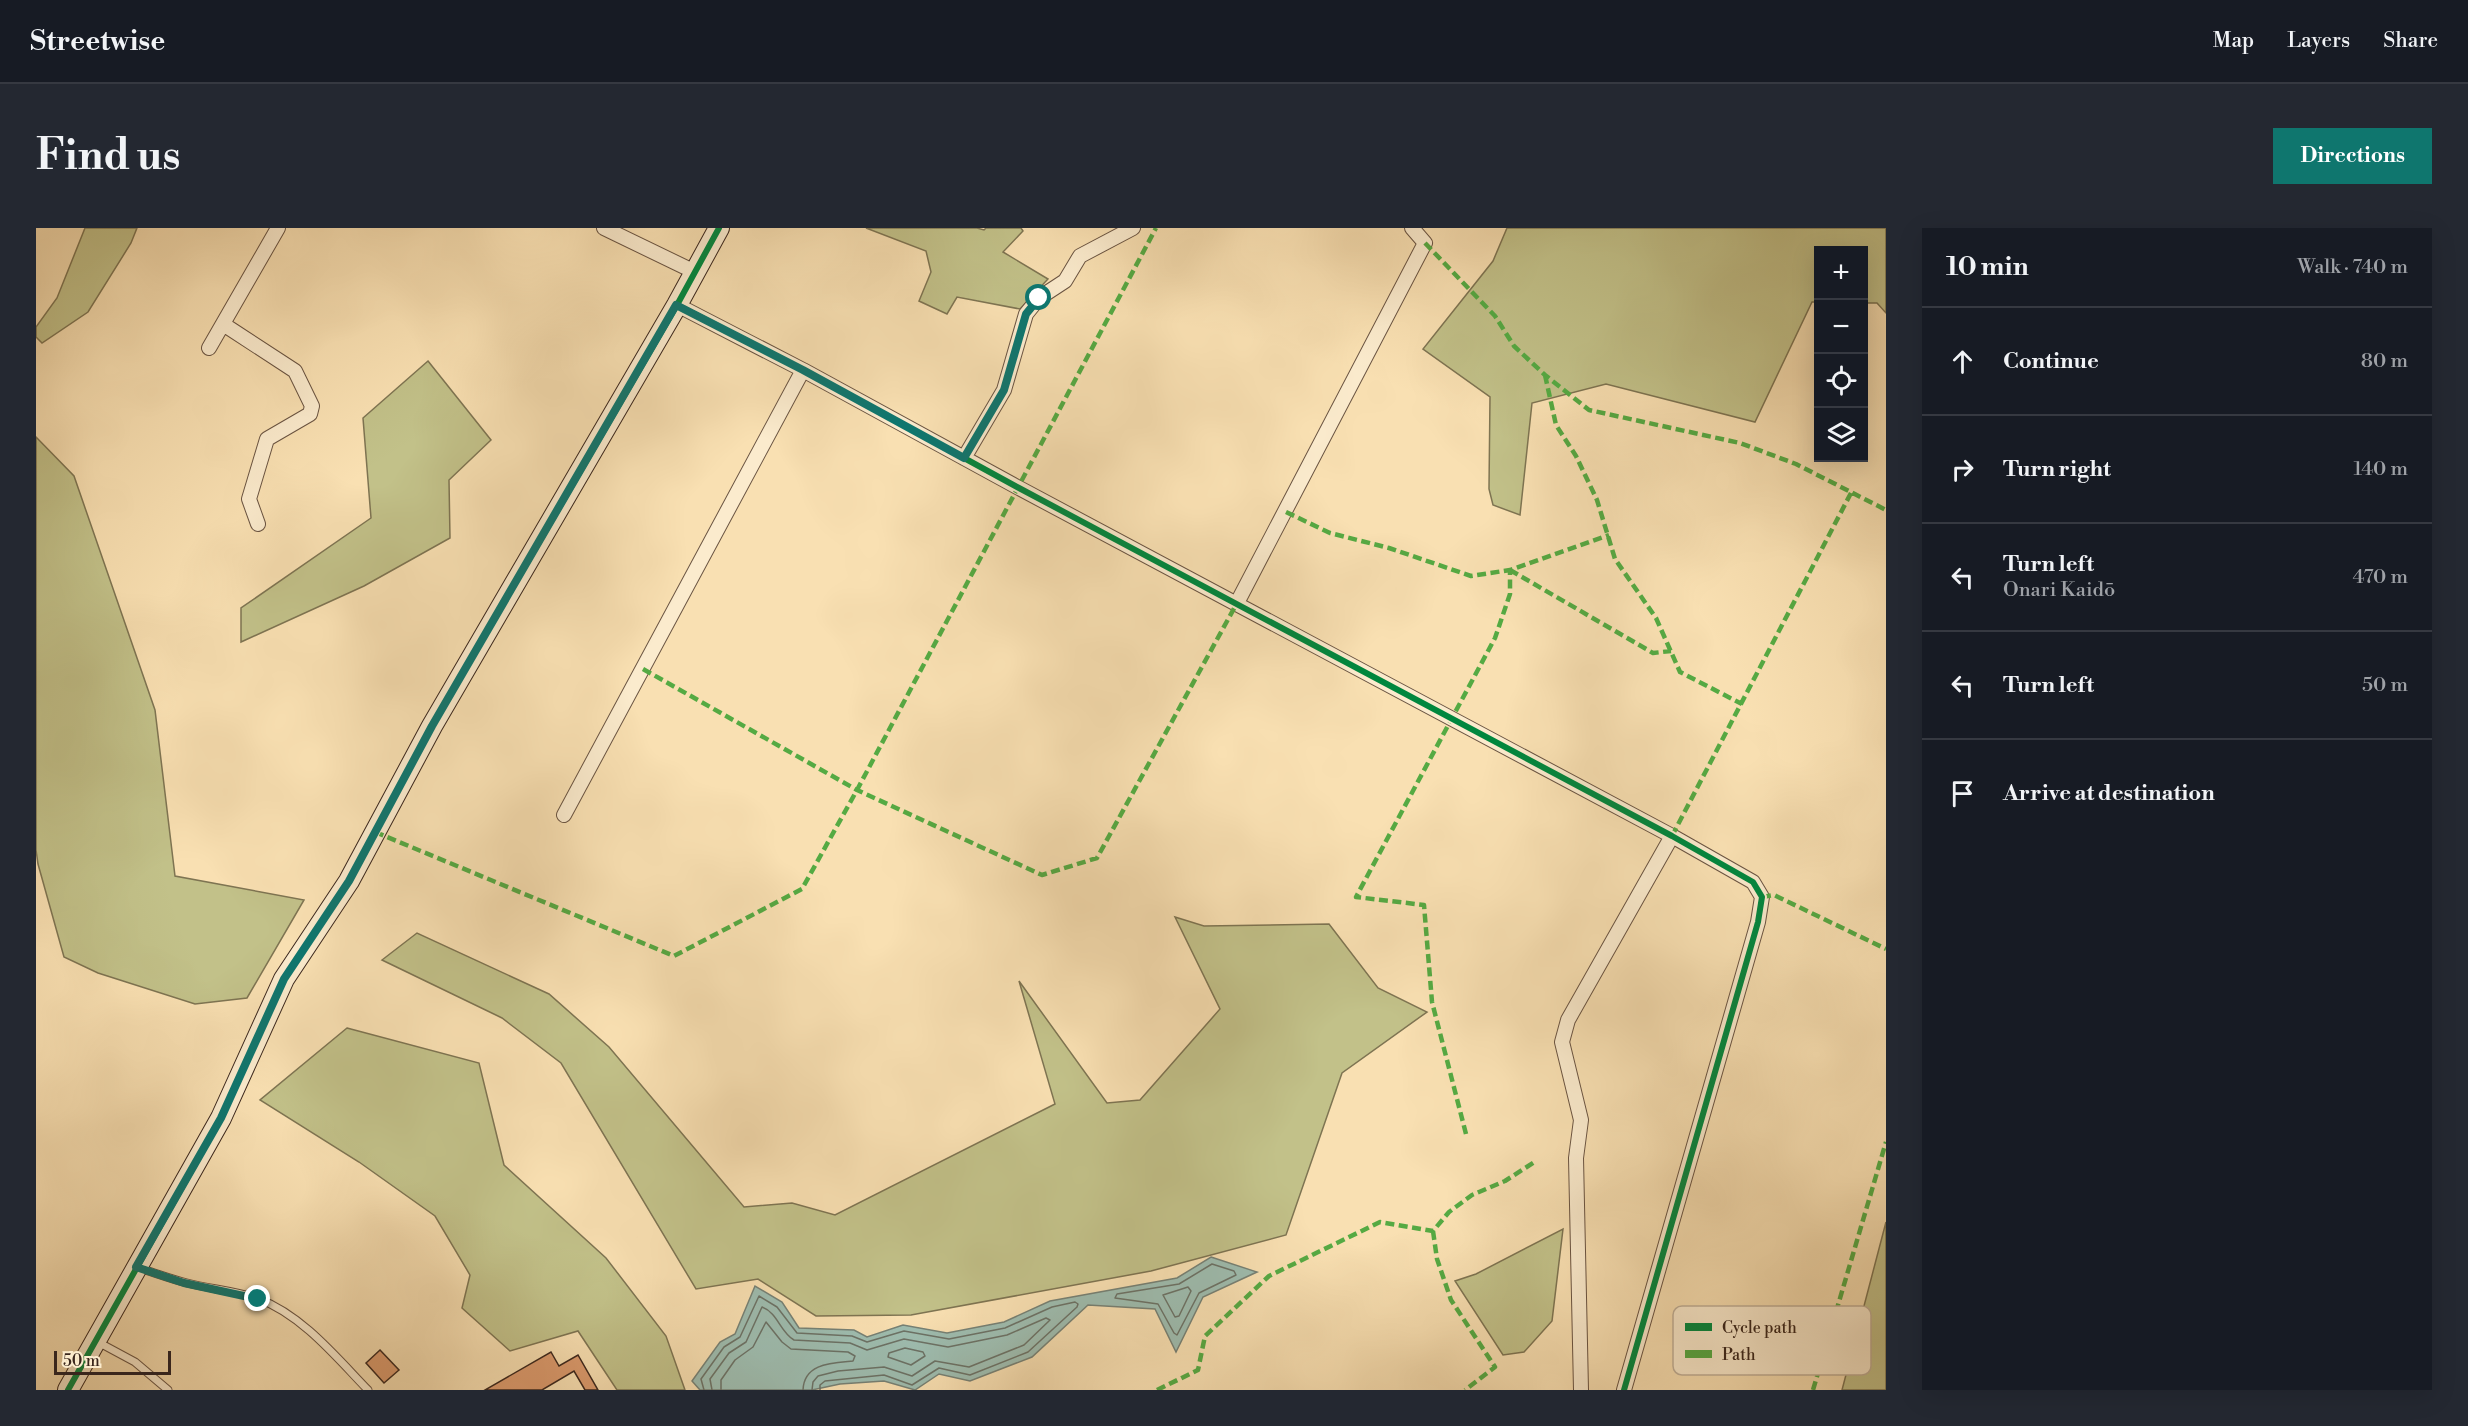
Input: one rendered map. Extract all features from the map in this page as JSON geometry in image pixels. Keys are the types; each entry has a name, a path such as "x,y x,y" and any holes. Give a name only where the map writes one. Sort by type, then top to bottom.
{"street":[{"path":"209,348 278,228"},
{"path":"604,228 695,272"},
{"path":"68,1390 221,1118 284,979 349,881 432,726 719,228"},
{"path":"964,458 1004,390 1026,314 1039,298 1065,281 1080,256 1132,228"},
{"path":"1237,603 1425,243 1412,228"},
{"path":"676,305 803,370 1672,836 1753,882 1762,897 1761,908 1624,1390"},
{"path":"223,324 295,371 312,406 310,414 267,439 249,499 258,524"},
{"path":"564,815 803,370"},
{"path":"1581,1390 1576,1158 1581,1120 1562,1042 1568,1020 1672,836"}],"lane":[{"path":"136,1267 184,1283 258,1299 277,1308 297,1322 368,1390"},
{"path":"95,1341 135,1362 168,1390"}],"shaded area":[{"path":"85,228 137,228 131,243 88,312 42,343 36,337 36,327 57,298"},
{"path":"866,228 977,228 984,230 986,228 1021,228 1023,231 1003,252 1048,279 1020,309 957,297 947,314 919,301 931,272 926,251"},
{"path":"1507,228 1886,228 1886,313 1877,303 1868,303 1868,246 1814,246 1814,302 1755,422 1606,384 1532,403 1520,515 1493,505 1489,489 1490,397 1423,349 1493,261"},
{"path":"428,361 491,440 449,480 450,538 364,586 241,642 241,608 371,518 363,418"},
{"path":"36,437 74,476 155,710 175,876 304,900 247,998 195,1004 98,973 64,957 36,850"},
{"path":"1175,917 1204,926 1329,924 1378,988 1427,1012 1342,1073 1286,1235 1151,1271 911,1315 816,1316 758,1279 696,1289 561,1063 502,1018 382,960 417,933 549,994 609,1047 744,1207 792,1203 835,1215 1055,1104 1019,981 1107,1103 1140,1100 1220,1009"},
{"path":"347,1028 479,1063 504,1165 606,1258 666,1336 685,1390 617,1390 578,1331 510,1351 462,1308 470,1275 435,1216 359,1162 260,1100"},
{"path":"1886,1222 1886,1390 1842,1390 1846,1375 1871,1375 1871,1306 1864,1306"},
{"path":"1563,1229 1552,1321 1524,1352 1503,1355 1455,1281 1476,1274"}],"water":[{"path":"1211,1257 1257,1272 1203,1297 1176,1352 1155,1309 1088,1305 1032,1357 970,1381 939,1374 915,1390 884,1381 840,1384 812,1390 700,1390 692,1381 720,1342 735,1334 755,1286 782,1302 799,1328 854,1330 867,1337 903,1325 947,1333 1004,1322 1050,1301 1177,1278"}],"building":[{"path":"380,1350 399,1370 384,1383 366,1363"},
{"path":"551,1352 559,1366 578,1355 598,1390 585,1390 574,1371 542,1390 485,1390"}],"marked path":[{"path":"375,832 674,956 802,889 1156,228"},
{"path":"1425,243 1495,316 1514,346 1545,375 1589,410 1740,443 1796,464 1886,510"},
{"path":"1545,375 1556,425 1576,456 1597,500 1615,559 1656,618 1680,672 1742,704"},
{"path":"1672,836 1851,493"},
{"path":"1286,512 1330,533 1389,548 1471,576 1510,570 1609,535"},
{"path":"1510,570 1653,653 1671,651"},
{"path":"1466,1134 1432,1002 1424,905 1356,897 1495,638 1510,594 1510,570"},
{"path":"643,669 857,790 1042,875 1097,858 1237,603"},
{"path":"1762,897 1774,895 1886,949"},
{"path":"1838,1306 1886,1142"},
{"path":"1157,1390 1198,1370 1205,1336 1269,1276 1380,1222 1433,1231 1449,1212 1472,1195 1505,1181 1536,1161"},
{"path":"1433,1231 1437,1259 1451,1300 1495,1367 1465,1390"},
{"path":"1813,1390 1817,1375"}],"cycle path":[{"path":"68,1390 221,1118 284,979 349,881 432,726 677,305 719,228"},
{"path":"677,305 803,370 1019,488 1672,836 1753,882 1762,897 1758,922 1624,1390"}],"route":[{"path":"258,1299 184,1283 136,1267 221,1118 284,979 349,881 432,726 676,305 803,370 964,458 1004,390 1026,314 1039,298"}]}
